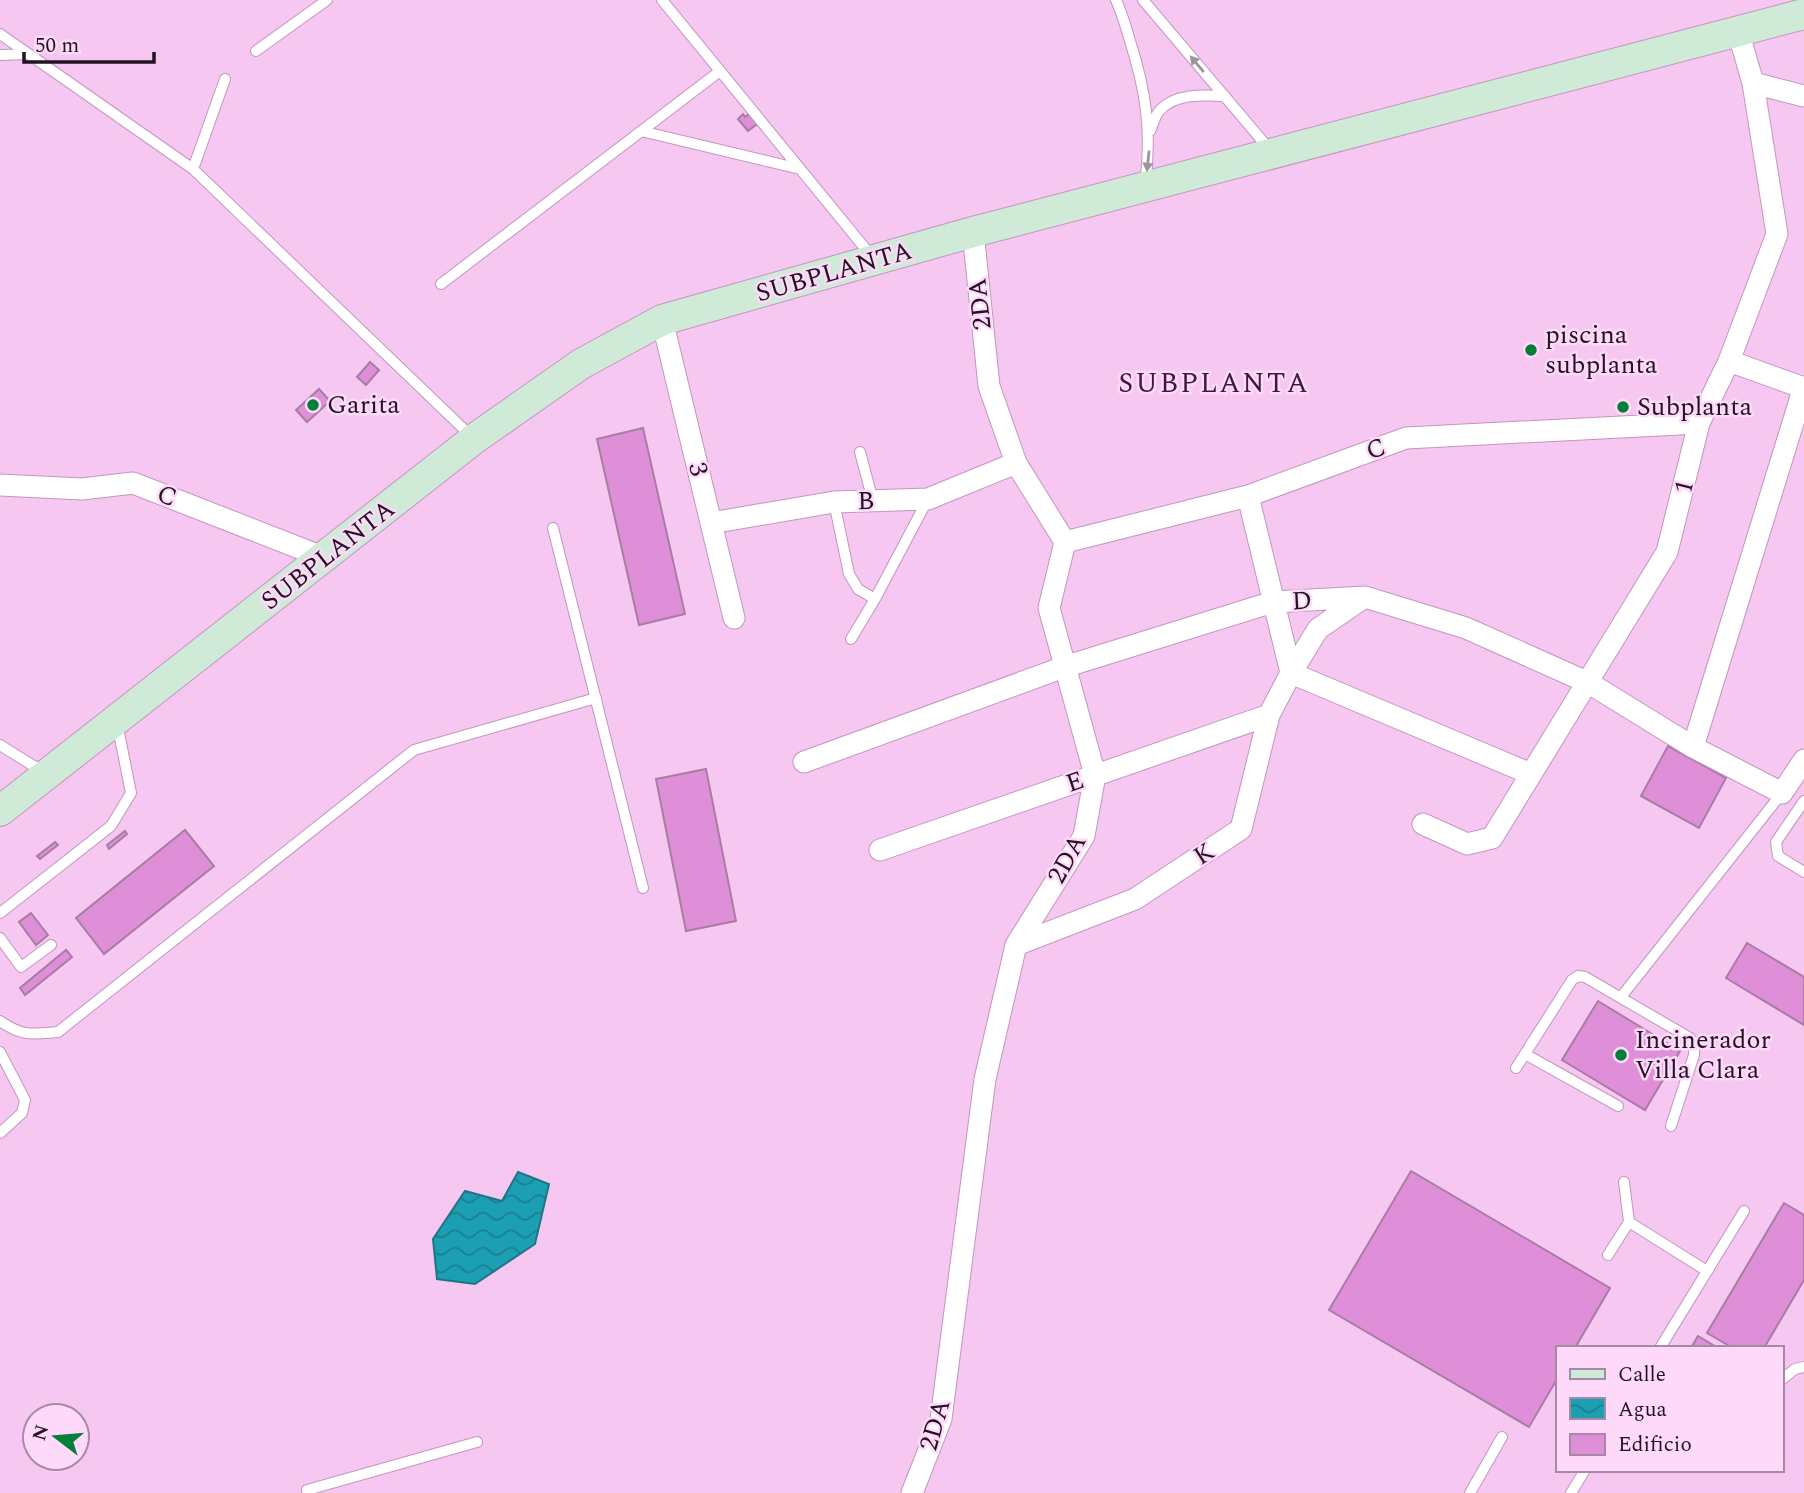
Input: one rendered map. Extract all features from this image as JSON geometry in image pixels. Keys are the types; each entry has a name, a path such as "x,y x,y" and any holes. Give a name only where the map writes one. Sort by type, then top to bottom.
{"street":[{"name":"SUBPLANTA","path":"0,811 474,439 581,364 662,320 973,232 1804,14"},
{"name":"1","path":"1423,824 1466,845 1492,838 1667,552 1699,423 1729,361 1777,234 1753,83 1738,31"},
{"path":"1753,83 1804,96"},
{"name":"2DA","path":"912,1493 941,1419 985,1079 1016,945 1084,836 1095,775 1049,608 1065,542 1016,463 989,386 973,232"},
{"name":"3","path":"662,320 734,618"},
{"path":"1693,747 1804,388 1729,361"},
{"name":"C","path":"1065,542 1248,496 1406,438 1699,423"},
{"name":"B","path":"711,523 834,502 928,499 1016,463"},
{"name":"C","path":"0,485 82,489 133,483 325,558"},
{"path":"1248,496 1292,673 1531,774"},
{"name":"D","path":"804,762 1064,667 1274,602 1365,597 1466,628 1589,683 1693,747 1782,793"},
{"name":"K","path":"1016,945 1135,899 1241,829 1269,715 1318,629 1365,597"},
{"name":"E","path":"880,849 1269,715"},
{"path":"1782,793 1804,761"}],"lane":[{"path":"256,51 327,0"},
{"path":"662,0 875,260"},
{"path":"1116,0 1140,71 1147,105 1149,151 1145,187"},
{"path":"1143,0 1273,153"},
{"path":"0,34 193,169 474,439"},
{"path":"0,55 28,54"},
{"path":"441,284 720,71"},
{"path":"193,169 225,79"},
{"path":"1148,133 1159,110 1176,100 1196,95 1225,96"},
{"path":"641,131 800,169"},
{"path":"860,452 873,500"},
{"path":"851,639 928,499"},
{"path":"834,502 849,574 858,589 874,599"},
{"path":"553,528 643,888"},
{"path":"0,1021 27,1035 58,1032 414,750 596,698"},
{"path":"0,913 111,826 131,793 117,720"},
{"path":"0,745 47,775"},
{"path":"1621,997 1782,793"},
{"path":"1804,800 1776,842 1779,856 1804,872"},
{"path":"0,938 21,967 51,945"},
{"path":"1516,1068 1572,980 1578,976 1585,977 1690,1038 1694,1044 1694,1055 1671,1126"},
{"path":"1525,1054 1618,1106"},
{"path":"0,1133 22,1113 25,1100 2,1058"},
{"path":"1608,1255 1629,1222 1624,1182"},
{"path":"1661,1346 1744,1211"},
{"path":"1629,1222 1707,1271"},
{"path":"1783,1378 1795,1369 1804,1367"},
{"path":"1469,1493 1502,1437"},
{"path":"309,1493 307,1490 477,1442"},
{"path":"1571,1493 1584,1472"}],"water":[{"path":"518,1172 549,1184 535,1244 475,1284 437,1279 433,1239 465,1191 502,1201"}],"building":[{"path":"743,114 745,117 749,114 757,124 748,131 738,119"},
{"name":"Garita","path":"370,362 379,370 366,385 357,377"},
{"name":"Garita","path":"319,389 330,401 307,422 296,410"},
{"path":"643,428 685,614 639,625 597,439"},
{"path":"1668,746 1726,778 1699,828 1641,796"},
{"path":"706,769 736,921 686,931 656,779"},
{"path":"185,830 214,866 104,954 76,918"},
{"path":"125,831 127,834 109,849 107,845"},
{"path":"55,842 58,845 40,859 37,856"},
{"path":"31,913 48,935 36,945 19,922"},
{"path":"1747,943 1804,977 1804,1025 1726,978"},
{"path":"66,950 72,957 25,995 20,988"},
{"name":"Incinerador Villa Clara","path":"1598,1001 1680,1051 1645,1110 1562,1060"},
{"path":"1411,1171 1610,1288 1576,1346 1556,1346 1556,1381 1529,1427 1329,1310"},
{"path":"1784,1203 1804,1215 1804,1280 1765,1346 1730,1346 1707,1333"},
{"path":"1698,1336 1715,1346 1692,1346"}],"place":[{"name":"piscina subplanta","path":"1531,350"},
{"name":"Garita","path":"313,405"},
{"name":"Subplanta","path":"1623,407"},
{"name":"Incinerador Villa Clara","path":"1621,1055"}],"district":[{"name":"SUBPLANTA","path":"1214,383"}]}
